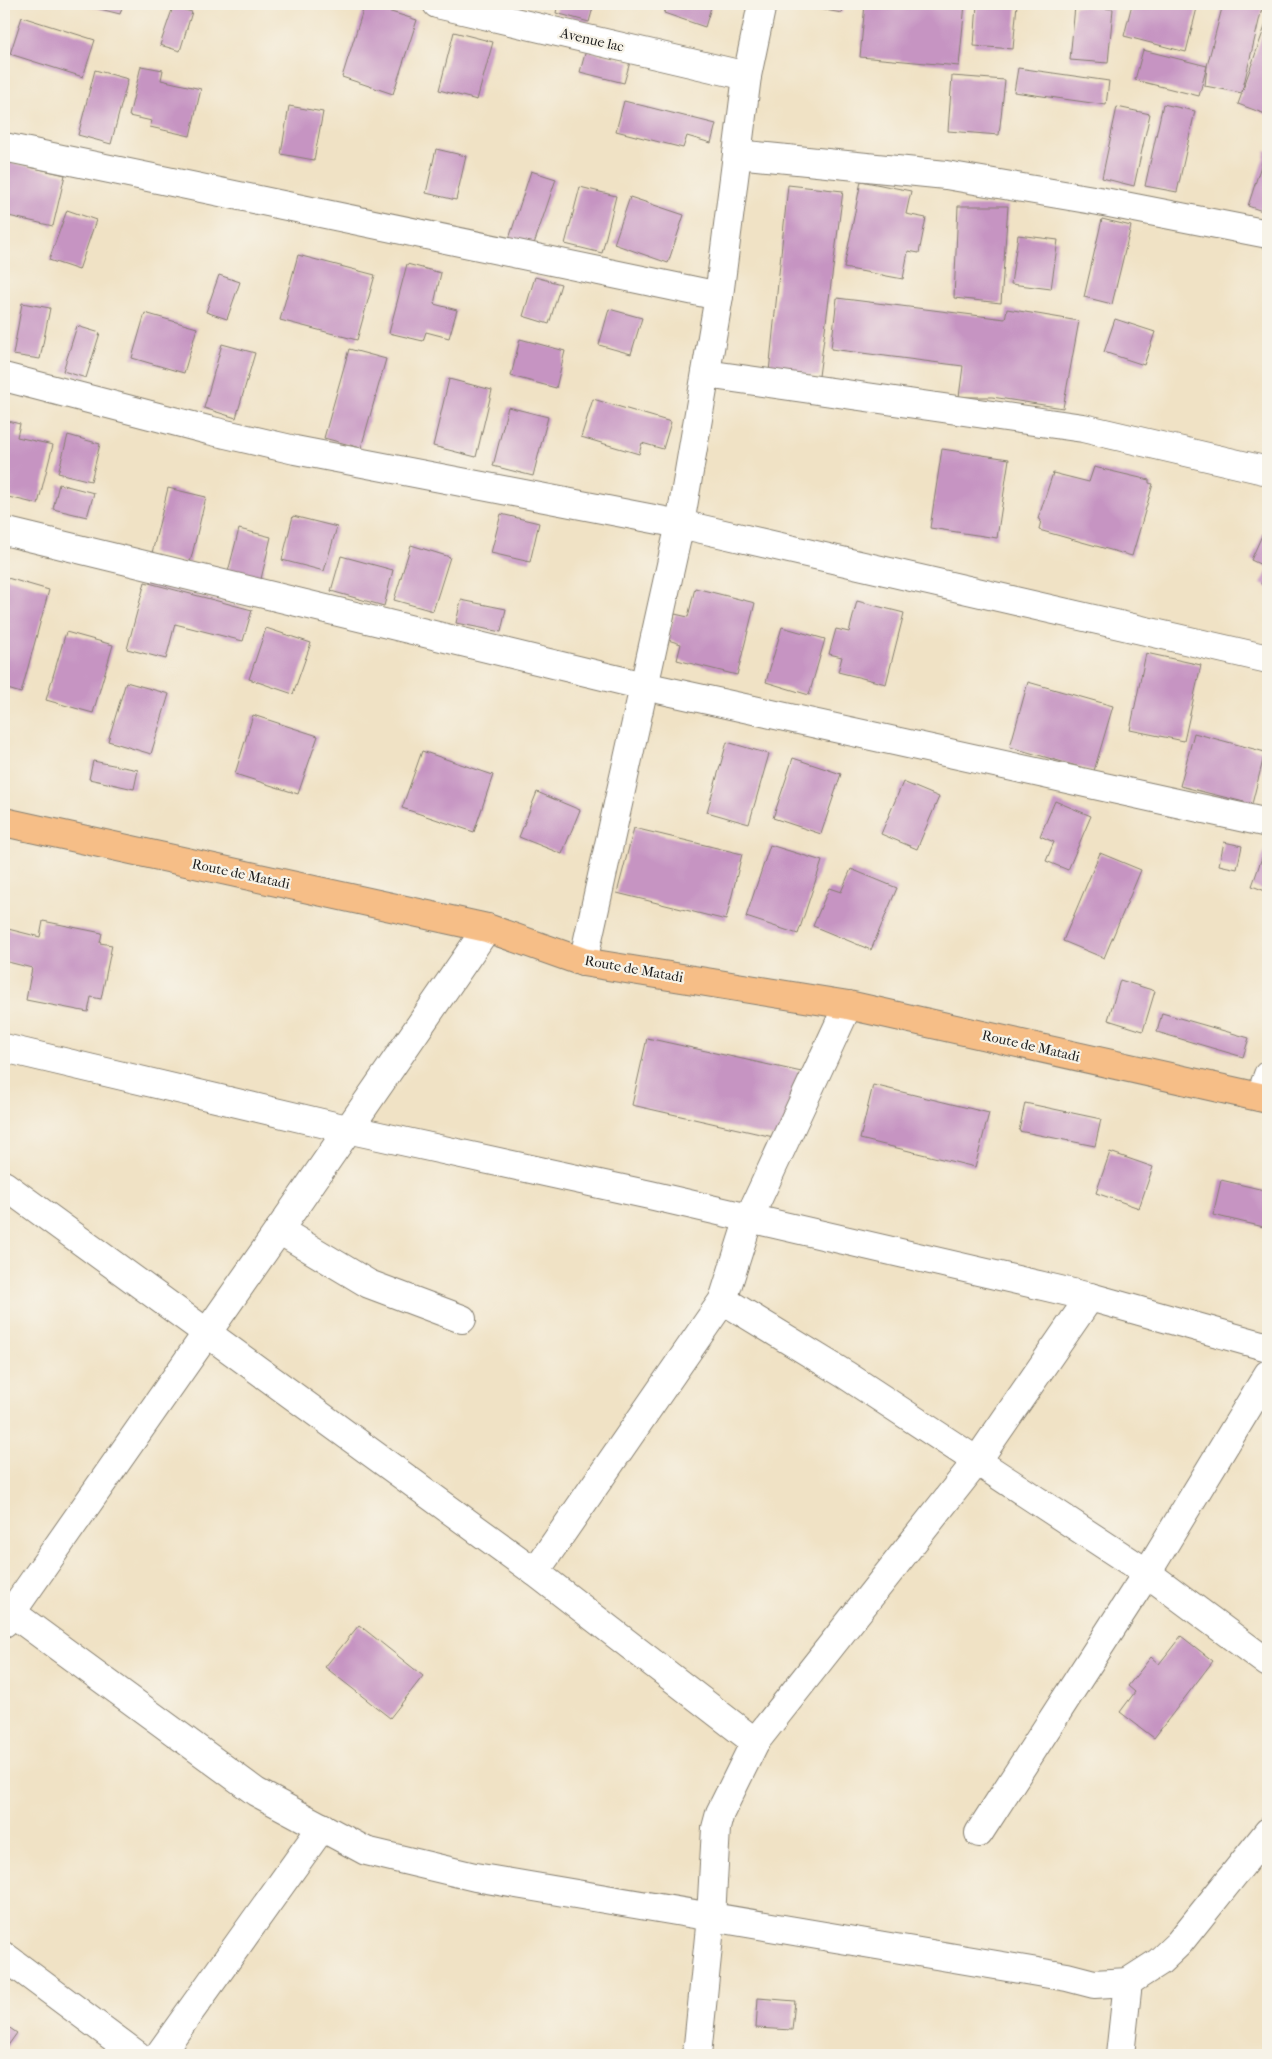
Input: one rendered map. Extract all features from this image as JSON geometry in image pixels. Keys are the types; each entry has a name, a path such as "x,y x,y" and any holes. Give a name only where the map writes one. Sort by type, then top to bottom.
{"main road":[{"name":"Route de Matadi","path":"4,822 487,928 583,962 848,1005 1266,1090"}],"street":[{"name":"Avenue lac","path":"437,4 747,76"},
{"path":"583,962 680,524 719,296 747,76 762,4"},
{"path":"4,147 719,296"},
{"path":"737,154 946,175 1098,201 1268,234"},
{"path":"706,374 1083,428 1268,471"},
{"path":"4,377 208,430 295,450 680,524 1268,659"},
{"path":"4,531 644,686 1268,823"},
{"path":"487,928 207,1333 6,1614 256,1792 366,1851 475,1877 1067,1977 1094,1984 1128,1982 1159,1962 1179,1943 1268,1832"},
{"path":"535,1572 723,1300 749,1218 848,1005"},
{"path":"4,1048 347,1129 749,1218 1090,1297 1268,1347"},
{"path":"4,1185 535,1572 755,1742"},
{"path":"279,1230 369,1284 462,1319"},
{"path":"697,2055 711,1917 716,1828 720,1813 755,1742 978,1461 1090,1297"},
{"path":"723,1300 846,1375 1147,1573 1268,1663"},
{"path":"979,1833 1147,1573 1268,1374"},
{"path":"159,2055 322,1827"},
{"path":"4,1956 137,2055"},
{"path":"1120,2055 1128,1982"}],"building":[{"path":"80,4 123,4 120,14"},
{"path":"365,4 417,20 393,94 342,77"},
{"path":"558,4 594,4 589,22 556,13"},
{"path":"668,4 712,4 705,27 664,13"},
{"path":"809,4 844,4 842,13 808,7"},
{"path":"865,4 965,4 959,66 860,57"},
{"path":"977,4 1017,4 1013,49 974,46"},
{"path":"1132,4 1198,4 1186,52 1124,36"},
{"path":"1223,4 1263,4 1242,92 1268,18 1268,115 1238,104 1242,93 1205,86 1207,66"},
{"path":"1075,6 1113,9 1108,63 1070,60"},
{"path":"173,7 192,12 180,51 160,45"},
{"path":"22,17 95,40 83,77 10,54"},
{"path":"454,32 493,42 477,100 439,90"},
{"path":"586,50 630,62 624,83 580,72"},
{"path":"1143,50 1207,66 1199,96 1135,80"},
{"path":"141,66 163,70 161,80 201,89 190,136 150,127 152,121 129,116"},
{"path":"1018,68 1109,81 1106,105 1014,92"},
{"path":"95,70 128,79 111,144 78,135"},
{"path":"952,76 1005,80 999,135 948,131"},
{"path":"624,101 716,124 711,143 687,136 683,148 616,131"},
{"path":"1163,104 1195,111 1177,192 1145,186"},
{"path":"289,106 323,112 314,160 281,154"},
{"path":"1117,107 1150,114 1134,186 1102,178"},
{"path":"436,149 466,156 456,200 426,193"},
{"path":"1266,150 1268,151 1268,213 1248,206"},
{"path":"4,161 65,175 53,226 4,215"},
{"path":"531,171 556,179 533,247 509,239"},
{"path":"861,181 911,191 906,214 926,218 919,253 908,251 903,279 844,268"},
{"path":"788,185 843,191 819,376 769,372"},
{"path":"580,187 616,196 602,253 565,244"},
{"path":"630,197 684,215 668,263 614,244"},
{"path":"958,206 1008,206 1001,303 954,298"},
{"path":"67,210 96,220 79,270 49,260"},
{"path":"1102,219 1131,226 1112,304 1084,297"},
{"path":"1018,235 1058,240 1051,289 1011,284"},
{"path":"298,255 375,275 357,340 280,320"},
{"path":"407,264 441,273 434,304 457,310 449,338 426,332 423,341 389,333"},
{"path":"219,275 240,282 227,319 206,312"},
{"path":"535,277 561,284 549,324 523,316"},
{"path":"837,298 1005,319 1007,309 1079,321 1063,408 992,397 959,397 963,366 831,349"},
{"path":"22,303 50,308 40,359 13,355"},
{"path":"609,309 642,318 631,354 599,345"},
{"path":"145,313 197,328 184,373 132,358"},
{"path":"1115,319 1155,332 1144,365 1104,352"},
{"path":"77,326 100,333 86,378 63,371"},
{"path":"520,339 565,351 556,388 511,376"},
{"path":"222,344 255,353 236,418 204,408"},
{"path":"349,349 386,359 361,448 324,438"},
{"path":"449,379 492,390 476,457 433,446"},
{"path":"593,399 671,422 663,449 642,443 639,454 581,437"},
{"path":"508,407 548,417 533,476 493,466"},
{"path":"4,420 20,424 17,437 53,445 38,504 4,496"},
{"path":"68,435 100,444 91,481 58,473"},
{"path":"942,449 1009,459 997,538 930,528"},
{"path":"1094,467 1149,480 1149,483 1153,484 1132,556 1039,530 1041,520 1038,519 1053,473 1089,482"},
{"path":"59,484 94,493 87,517 53,509"},
{"path":"168,488 206,497 190,563 152,553"},
{"path":"501,514 539,523 530,562 491,553"},
{"path":"293,516 337,527 324,571 282,560"},
{"path":"1268,522 1268,568 1251,560"},
{"path":"239,529 271,537 261,579 228,572"},
{"path":"411,545 450,557 433,611 394,600"},
{"path":"341,556 393,570 384,606 331,591"},
{"path":"1268,570 1268,588 1261,584"},
{"path":"4,577 49,590 21,693 4,688"},
{"path":"145,582 252,610 243,641 175,624 166,659 127,649"},
{"path":"695,588 755,603 737,675 677,660 681,644 668,640 675,614 688,617"},
{"path":"461,600 506,609 501,632 456,623"},
{"path":"857,601 904,613 886,684 838,672 842,657 829,654 836,629 849,632"},
{"path":"782,627 825,639 809,695 766,682"},
{"path":"266,628 311,643 293,694 249,679"},
{"path":"66,632 113,645 93,713 46,700"},
{"path":"1146,653 1201,665 1184,741 1130,730"},
{"path":"126,682 169,694 151,754 108,741"},
{"path":"1028,682 1113,706 1094,771 1010,747"},
{"path":"253,715 318,736 298,794 235,774"},
{"path":"1194,733 1265,752 1252,804 1180,786"},
{"path":"727,742 769,754 749,824 707,812"},
{"path":"422,751 493,775 474,832 402,808"},
{"path":"793,758 841,774 821,834 773,818"},
{"path":"93,761 138,770 134,789 89,779"},
{"path":"903,782 939,797 917,849 881,834"},
{"path":"537,792 580,810 562,854 519,837"},
{"path":"1055,801 1091,816 1068,870 1046,861 1054,842 1040,836"},
{"path":"634,828 742,854 726,920 617,893"},
{"path":"1224,842 1242,846 1237,869 1219,865"},
{"path":"770,845 822,861 798,934 746,917"},
{"path":"1265,849 1268,850 1268,892 1252,886"},
{"path":"1100,853 1141,870 1104,958 1063,941"},
{"path":"851,869 897,888 871,950 813,926 829,888 841,892"},
{"path":"43,921 102,933 100,943 112,945 101,999 91,997 88,1012 26,1000 32,968 4,961 4,928 40,937"},
{"path":"1120,980 1155,991 1143,1031 1108,1020"},
{"path":"1162,1013 1249,1038 1243,1057 1157,1032"},
{"path":"647,1038 806,1073 791,1141 632,1105"},
{"path":"873,1085 989,1113 975,1167 860,1139"},
{"path":"1025,1103 1101,1119 1095,1146 1019,1131"},
{"path":"1110,1152 1153,1167 1139,1208 1096,1193"},
{"path":"1221,1180 1268,1191 1268,1228 1213,1215"},
{"path":"359,1625 423,1676 390,1718 325,1667"},
{"path":"1181,1636 1213,1661 1154,1738 1120,1712 1135,1692 1128,1686 1151,1657 1159,1664"},
{"path":"758,1998 795,2001 792,2030 756,2028"},
{"path":"4,2024 17,2033 4,2051"}]}
